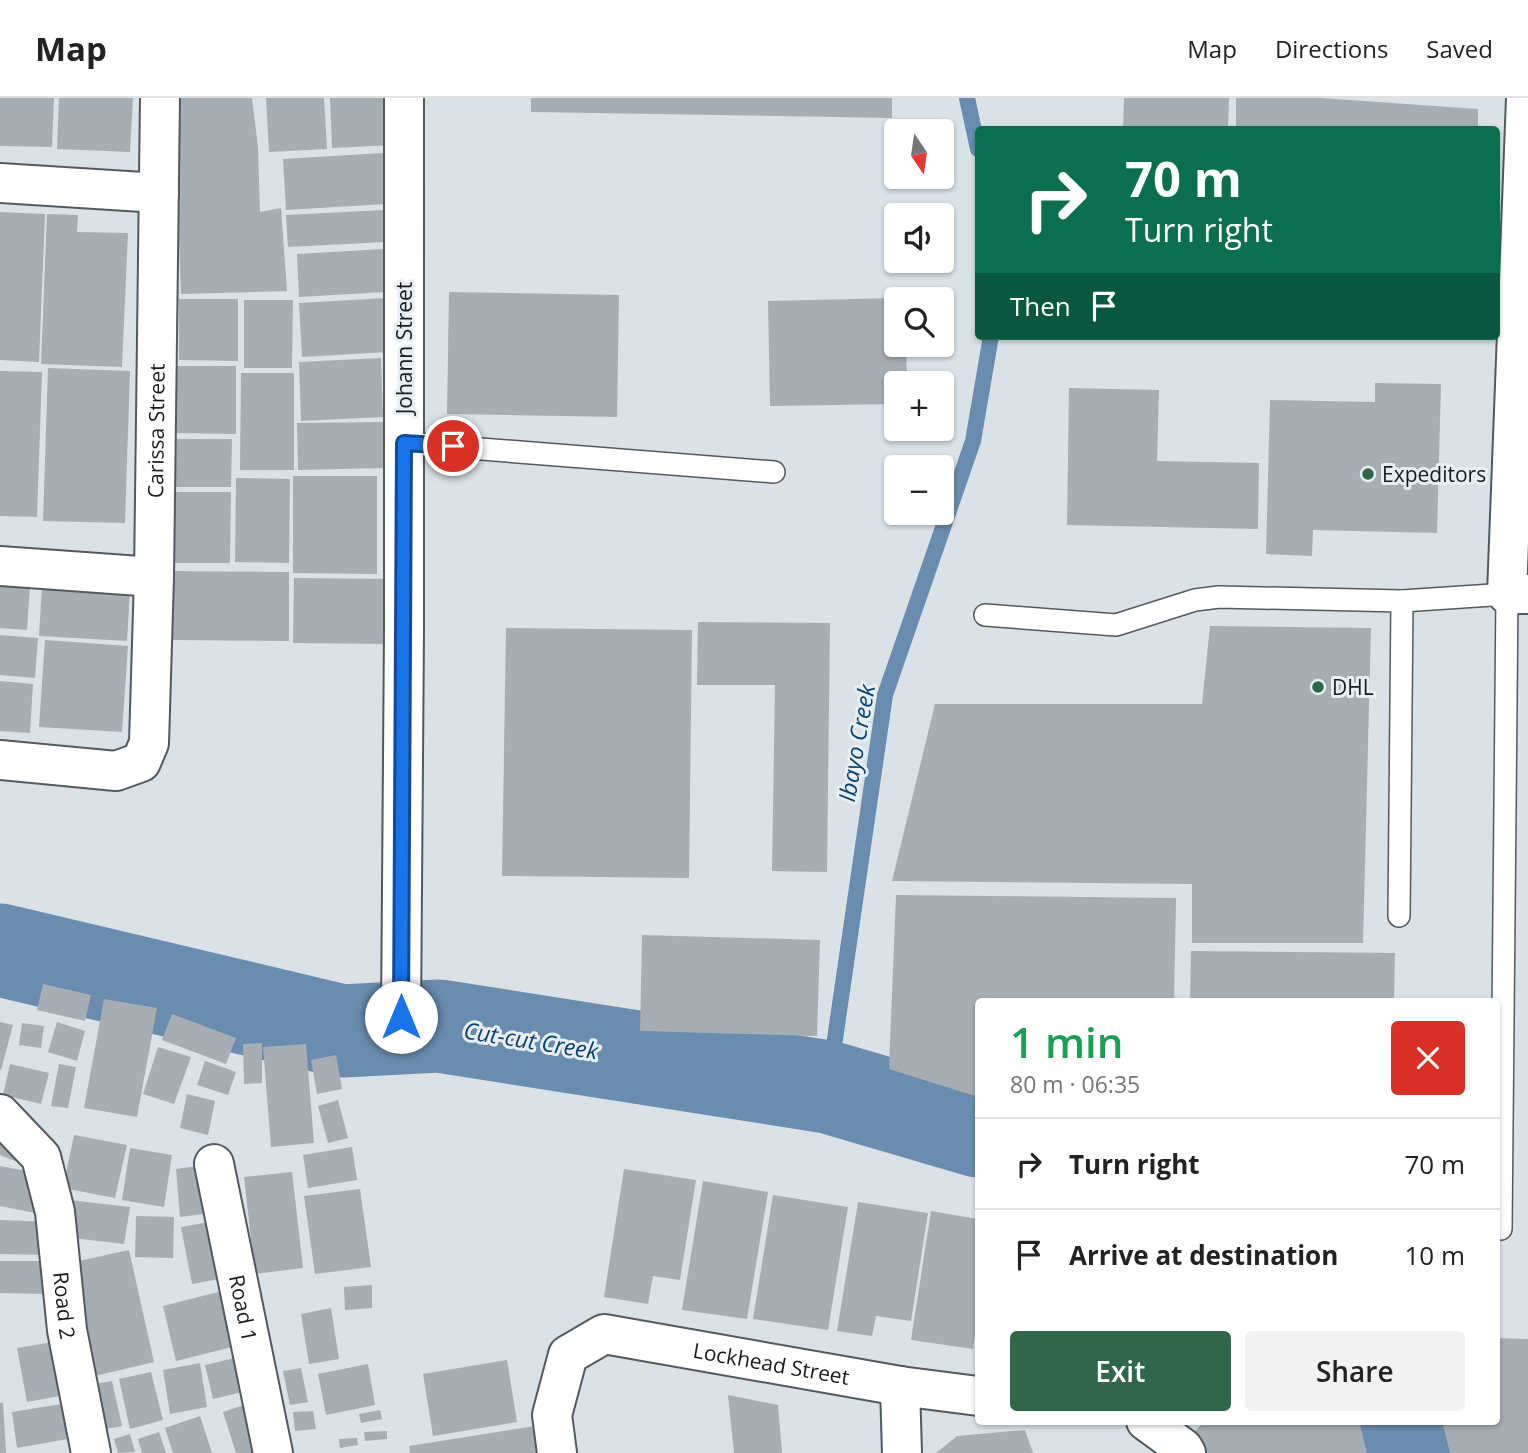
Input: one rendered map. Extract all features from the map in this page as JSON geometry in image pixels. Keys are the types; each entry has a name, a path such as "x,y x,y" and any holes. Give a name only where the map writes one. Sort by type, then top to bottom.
{"street":[{"name":"Carissa Street","path":"0,760 116,771 141,762 149,743 154,577 160,98"},
{"name":"Johann Street","path":"401,1017 404,98"},
{"path":"1517,594 1526,98"},
{"path":"0,183 159,193"},
{"path":"0,566 154,577"},
{"name":"Road 2","path":"0,1114 41,1157 55,1212 67,1330 91,1453"},
{"name":"Road 1","path":"214,1164 273,1453"},
{"name":"Lockhead Street","path":"557,1453 552,1415 568,1355 604,1334 900,1386 975,1396"},
{"path":"900,1386 902,1453"},
{"path":"1151,1425 1186,1453"}],"lane":[{"path":"404,443 774,472"},
{"path":"985,615 1116,625 1195,600 1219,597 1402,601 1517,594 1500,1153 1501,1229"},
{"path":"1399,916 1402,601"}],"building":[{"path":"0,98 54,98 52,147 0,146"},
{"path":"59,98 133,98 130,152 57,149"},
{"path":"171,98 252,98 258,147 260,212 281,208 287,291 181,294"},
{"path":"266,98 324,98 327,149 269,152"},
{"path":"330,98 390,98 393,145 332,148"},
{"path":"531,98 892,98 892,118 531,112"},
{"path":"1124,98 1229,98 1228,126 1123,126"},
{"path":"1236,98 1321,98 1478,109 1478,126 1236,126"},
{"path":"383,153 386,204 286,210 283,159"},
{"path":"384,210 386,242 288,247 286,215"},
{"path":"0,212 45,214 39,362 0,360"},
{"path":"47,214 78,215 77,232 128,233 122,367 41,364"},
{"path":"384,249 386,292 299,297 297,254"},
{"path":"449,292 619,295 617,417 447,414"},
{"path":"386,298 388,352 302,357 299,303"},
{"path":"884,298 884,357 906,357 907,371 884,371 884,404 770,406 768,301"},
{"path":"179,299 238,299 238,361 179,360"},
{"path":"244,300 293,300 292,368 244,368"},
{"path":"381,358 383,417 301,421 299,362"},
{"path":"174,366 236,366 236,434 173,433"},
{"path":"48,368 130,371 125,523 43,521"},
{"path":"0,371 42,372 37,517 0,516"},
{"path":"241,373 294,373 294,470 240,470"},
{"path":"1375,383 1441,384 1437,533 1313,530 1312,556 1266,554 1270,400 1375,402"},
{"path":"1069,388 1159,390 1157,461 1259,463 1258,529 1067,525"},
{"path":"384,422 385,468 298,470 297,423"},
{"path":"173,439 232,439 231,487 173,487"},
{"path":"293,476 377,476 377,574 293,573"},
{"path":"236,478 290,479 289,563 235,562"},
{"path":"172,492 231,492 230,563 171,563"},
{"path":"171,571 289,572 289,641 171,640"},
{"path":"294,578 389,579 389,644 293,643"},
{"path":"0,583 30,585 27,630 0,628"},
{"path":"42,585 130,591 127,641 39,636"},
{"path":"698,622 830,623 827,872 772,871 775,685 697,685"},
{"path":"1210,626 1371,628 1363,943 1192,943 1192,884 892,881 935,704 1202,704"},
{"path":"506,628 692,630 689,878 502,876"},
{"path":"0,635 38,638 35,678 0,675"},
{"path":"45,640 128,646 122,732 39,727"},
{"path":"0,681 33,684 30,733 0,731"},
{"path":"896,895 1176,898 1174,998 975,998 975,1096 889,1069"},
{"path":"642,935 820,940 817,1036 640,1031"},
{"path":"1191,951 1395,953 1394,998 1190,998"},
{"path":"43,984 91,995 85,1021 37,1010"},
{"path":"104,999 157,1008 137,1117 84,1108"},
{"path":"172,1014 236,1038 226,1064 162,1040"},
{"path":"0,1022 13,1025 1,1070 0,1070"},
{"path":"57,1022 85,1031 77,1061 48,1052"},
{"path":"22,1023 44,1026 41,1048 19,1045"},
{"path":"262,1043 262,1083 244,1084 243,1044"},
{"path":"306,1044 314,1143 271,1147 263,1047"},
{"path":"158,1047 191,1057 174,1104 143,1094"},
{"path":"336,1055 342,1089 317,1094 311,1060"},
{"path":"205,1061 236,1072 228,1095 197,1085"},
{"path":"10,1064 49,1073 41,1104 3,1095"},
{"path":"59,1064 76,1067 68,1108 51,1106"},
{"path":"187,1094 215,1101 208,1135 180,1128"},
{"path":"338,1100 348,1138 328,1143 318,1106"},
{"path":"74,1135 127,1145 115,1198 63,1188"},
{"path":"0,1138 30,1167 0,1155"},
{"path":"352,1147 357,1180 308,1188 303,1155"},
{"path":"130,1148 172,1155 164,1207 122,1200"},
{"path":"214,1164 219,1212 180,1217 176,1169"},
{"path":"0,1166 42,1174 35,1213 0,1206"},
{"path":"624,1169 696,1180 680,1280 653,1276 648,1304 604,1297"},
{"path":"292,1172 303,1268 255,1274 244,1177"},
{"path":"703,1181 768,1192 747,1319 682,1310"},
{"path":"360,1189 371,1267 315,1274 304,1196"},
{"path":"773,1195 848,1207 828,1330 753,1319"},
{"path":"69,1200 130,1207 124,1244 64,1237"},
{"path":"858,1202 928,1213 911,1321 876,1316 872,1336 837,1331"},
{"path":"931,1211 975,1218 973,1349 911,1340"},
{"path":"136,1216 174,1217 173,1258 135,1257"},
{"path":"0,1220 49,1222 47,1255 0,1254"},
{"path":"215,1221 225,1278 192,1284 181,1227"},
{"path":"129,1250 154,1362 95,1376 70,1263"},
{"path":"0,1261 48,1261 47,1294 0,1293"},
{"path":"372,1285 372,1308 345,1310 344,1287"},
{"path":"234,1288 248,1343 176,1361 163,1306"},
{"path":"331,1308 339,1359 309,1364 301,1314"},
{"path":"1500,1338 1528,1339 1528,1453 1450,1453 1443,1425 1500,1425"},
{"path":"54,1342 65,1395 27,1402 17,1348"},
{"path":"243,1356 251,1390 213,1399 205,1365"},
{"path":"507,1360 517,1422 433,1436 423,1374"},
{"path":"200,1363 207,1407 170,1414 163,1370"},
{"path":"368,1364 375,1405 326,1415 318,1374"},
{"path":"301,1368 308,1402 290,1405 283,1371"},
{"path":"151,1372 163,1420 130,1429 119,1379"},
{"path":"112,1381 122,1426 100,1430 90,1385"},
{"path":"728,1395 778,1405 782,1453 734,1453"},
{"path":"256,1401 263,1453 236,1453 223,1412"},
{"path":"3,1402 6,1453 0,1453 0,1403"},
{"path":"68,1403 73,1438 17,1448 12,1412"},
{"path":"380,1410 382,1419 361,1423 359,1414"},
{"path":"313,1411 316,1429 295,1431 293,1412"},
{"path":"200,1416 212,1453 173,1453 165,1428"},
{"path":"1201,1425 1360,1425 1367,1453 1202,1453 1192,1434"},
{"path":"535,1426 539,1453 410,1453 409,1446"},
{"path":"1025,1430 1033,1453 936,1453 957,1436"},
{"path":"387,1431 387,1439 365,1441 364,1432"},
{"path":"159,1432 166,1453 142,1453 138,1439"},
{"path":"130,1434 135,1452 118,1453 114,1439"},
{"path":"357,1438 358,1445 340,1448 339,1439"}],"waterway":[{"name":"Ibayo Creek","path":"967,98 975,135"},
{"name":"Ibayo Creek","path":"828,1087 885,695 973,441 990,340"},
{"name":"Cut-cut Creek","path":"0,950 342,1031 439,1026 828,1087 975,1130"},
{"name":"Cut-cut Creek","path":"1401,1425 1409,1453"}],"place":[{"name":"Expeditors","path":"1368,474"},
{"name":"DHL","path":"1318,687"}],"route":[{"path":"401,1017 404,443 453,446"}]}
